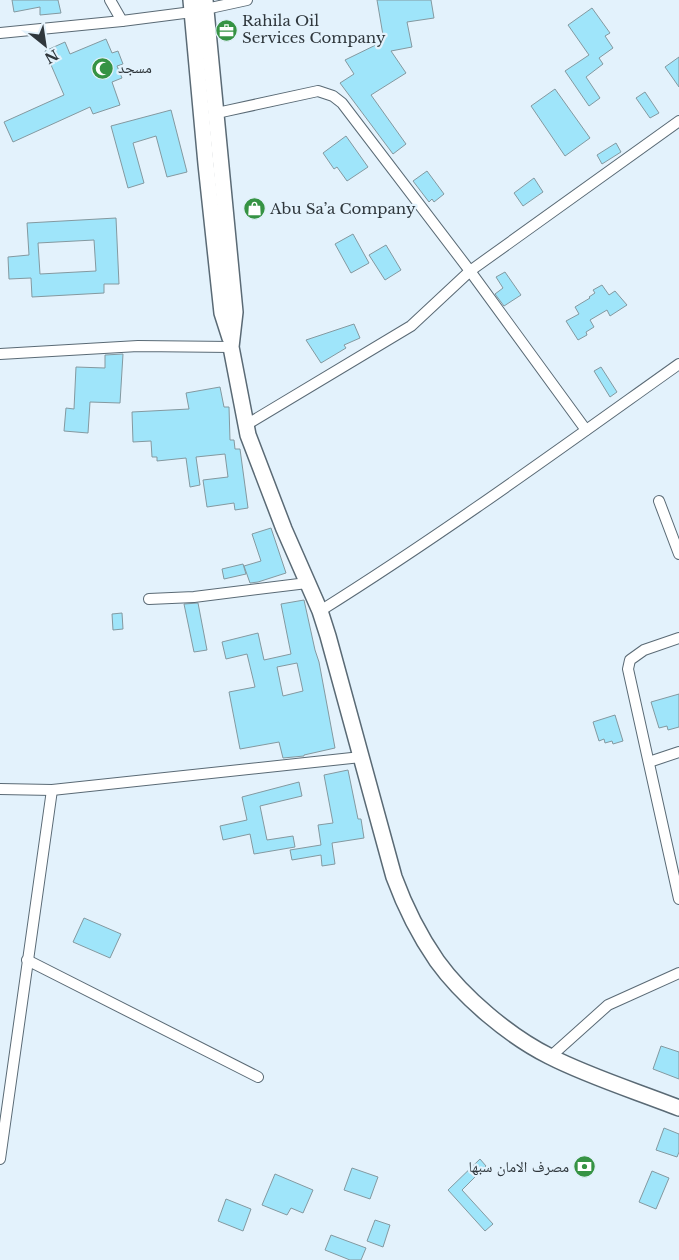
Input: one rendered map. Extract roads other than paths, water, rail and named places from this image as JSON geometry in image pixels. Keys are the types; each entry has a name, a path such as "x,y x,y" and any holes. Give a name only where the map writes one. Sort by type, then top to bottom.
{"street":[{"path":"110,0 122,22"},
{"path":"0,33 122,22 199,5 247,0"},
{"path":"199,5 217,113 235,312 231,343"},
{"path":"199,5 205,155 222,313 231,343 246,425 280,520 320,611 394,877 406,908 438,961 453,980 493,1019 513,1035 550,1057 679,1108"},
{"path":"217,113 318,91 333,96 342,103 470,271 586,430"},
{"path":"246,425 411,326 470,271 679,122"},
{"path":"0,354 231,343"},
{"path":"320,611 479,506 679,364"},
{"path":"659,501 679,554"},
{"path":"150,599 194,597 307,583"},
{"path":"679,638 644,650 630,660 628,669 675,864 679,899"},
{"path":"649,762 679,752"},
{"path":"0,789 52,790 362,758"},
{"path":"0,1159 52,790"},
{"path":"27,960 258,1077"},
{"path":"550,1057 608,1005 679,973"}],"place":[{"name":"Rahila Oil Services Company","path":"226,30"},
{"name":"مسجد","path":"102,68"},
{"name":"Abu Sa’a Company","path":"254,209"},
{"name":"مصرف الامان سبها","path":"585,1167"}]}
